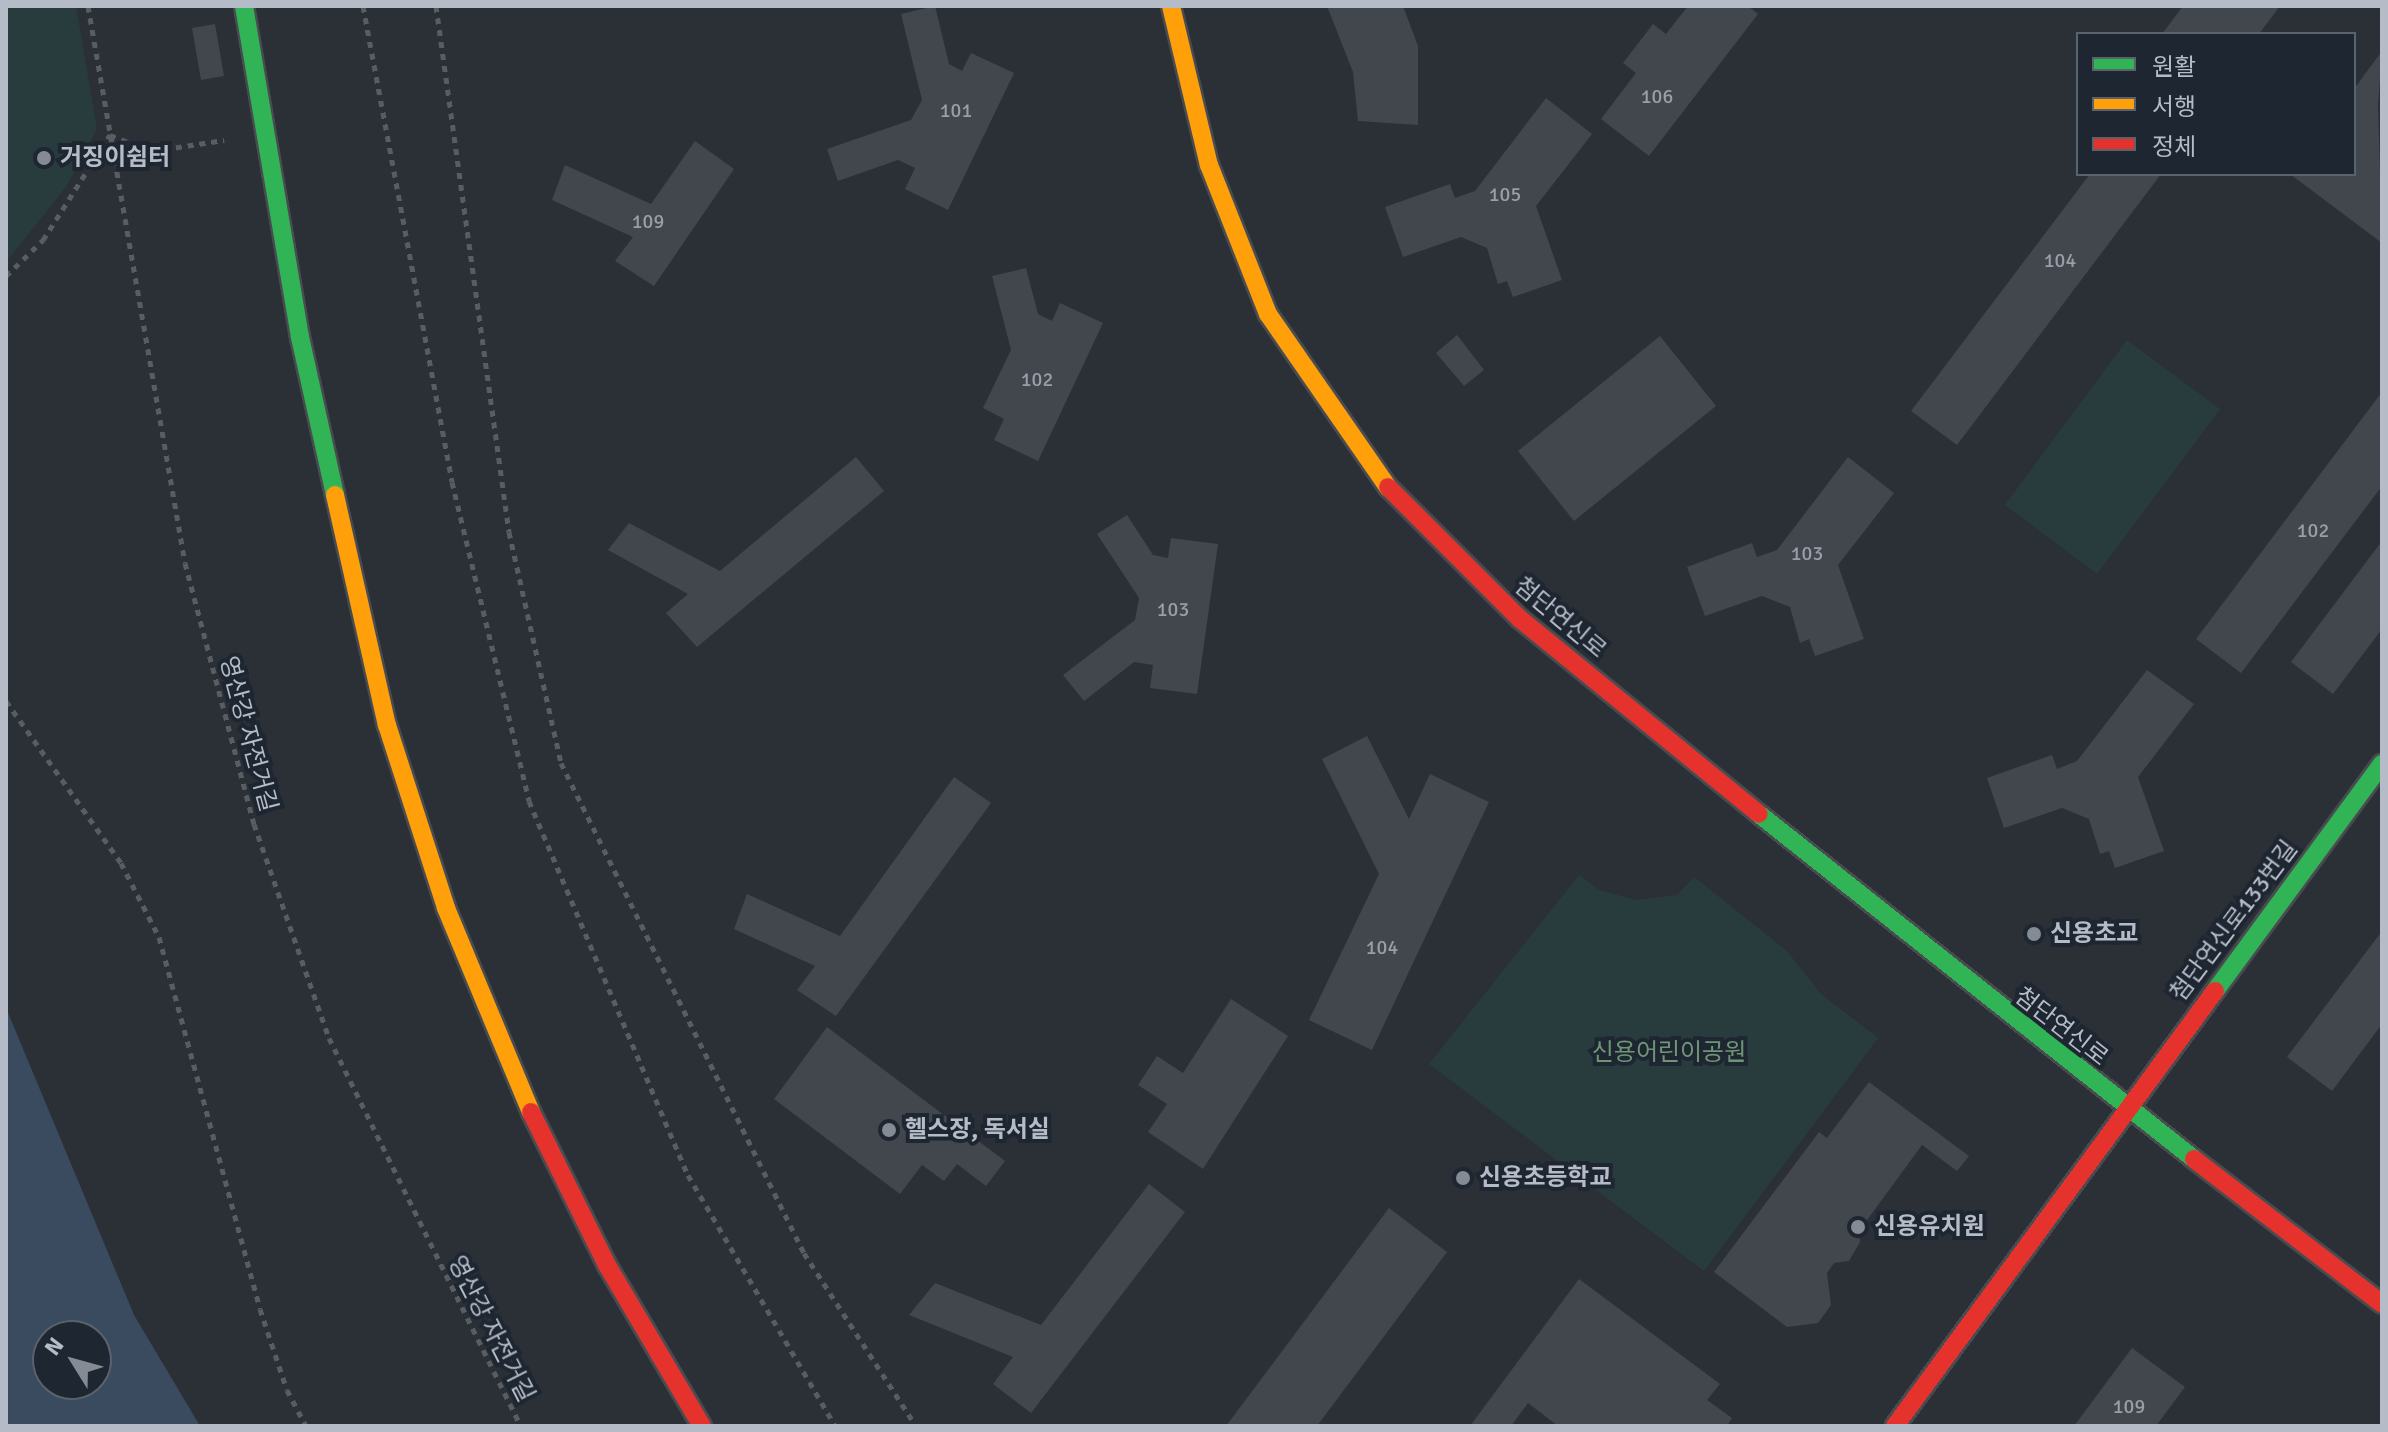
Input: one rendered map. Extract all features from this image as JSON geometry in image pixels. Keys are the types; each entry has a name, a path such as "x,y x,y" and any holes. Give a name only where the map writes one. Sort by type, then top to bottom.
{"street":[{"path":"244,6 269,133 300,337 344,543 387,725 446,908 527,1104 607,1265 702,1426"},
{"name":"첨단연신로","path":"1171,6 1209,165 1268,314 1398,501 1520,619 2127,1109 2382,1304"},
{"name":"첨단연신로133번길","path":"2127,1109 2382,764"},
{"path":"1895,1426 2127,1109"}],"path":[{"name":"영산강 자전거길","path":"88,6 185,563 254,824 329,1038 521,1426"},
{"path":"363,6 452,482 529,801 688,1175 835,1426"},
{"path":"436,6 509,532 561,763 804,1253 916,1426"},
{"path":"6,276 43,240 110,135 152,151 269,133"},
{"path":"6,701 121,863 159,937 260,1309 287,1390 306,1426"}],"green space":[{"name":"거징이쉼터","path":"6,6 76,6 97,129 66,187 6,262"},
{"path":"2127,340 2220,409 2097,574 2005,505"},
{"name":"신용어린이공원","path":"1579,875 1599,890 1636,900 1677,895 1694,877 1787,951 1821,994 1878,1038 1704,1271 1429,1064"}],"water":[{"path":"6,1008 134,1315 200,1426 6,1426"}],"building":[{"path":"935,6 949,64 962,71 971,53 1014,73 948,210 905,189 915,168 898,160 838,181 827,149 911,120 922,100 901,14"},
{"path":"1327,6 1403,6 1418,46 1418,125 1358,121 1353,72"},
{"path":"1688,6 1748,6 1758,14 1649,156 1601,119 1636,73 1623,63 1653,24 1666,34"},
{"path":"2183,6 2280,6 2260,32 2164,32"},
{"path":"215,24 224,76 201,80 192,28"},
{"path":"2382,51 2378,105 2382,243 2293,176 2356,176 2356,86"},
{"path":"1546,98 1592,134 1536,206 1562,280 1513,297 1507,281 1498,284 1487,248 1461,237 1403,257 1385,207 1450,184 1455,198 1475,191"},
{"path":"695,141 734,169 654,286 615,261 633,237 552,200 565,165 651,204"},
{"path":"2088,176 2159,176 1957,445 1911,411"},
{"path":"1026,268 1038,314 1052,321 1060,303 1103,323 1038,461 994,440 1004,419 983,408 1011,350 992,276"},
{"path":"1457,335 1484,370 1464,386 1436,353"},
{"path":"1660,336 1716,406 1574,521 1518,451"},
{"path":"2382,392 2382,486 2241,673 2196,639"},
{"path":"856,457 884,491 697,647 666,613 688,594 608,550 629,523 720,571"},
{"path":"1848,457 1894,493 1838,565 1864,639 1815,656 1809,639 1800,643 1790,607 1762,596 1705,616 1687,567 1752,543 1757,557 1777,550"},
{"path":"1127,515 1153,555 1168,558 1171,538 1218,544 1197,694 1150,688 1153,665 1134,662 1084,701 1063,675 1135,620 1139,598 1097,534"},
{"path":"2382,541 2382,629 2333,694 2291,662"},
{"path":"2147,670 2194,704 2138,777 2164,851 2115,868 2109,851 2100,854 2089,819 2062,808 2004,828 1987,778 2052,755 2057,769 2077,761"},
{"path":"1367,736 1409,819 1430,774 1489,802 1372,1050 1309,1020 1379,874 1322,759"},
{"path":"954,777 991,803 836,1016 797,990 815,966 734,929 747,894 840,936"},
{"path":"2382,931 2382,1024 2332,1091 2287,1057"},
{"path":"1231,999 1288,1036 1203,1169 1148,1132 1167,1104 1138,1085 1157,1056 1183,1073"},
{"name":"헬스장, 독서실","path":"827,1027 1005,1161 986,1186 957,1164 944,1181 922,1165 900,1194 774,1099"},
{"path":"1869,1082 1969,1156 1957,1171 1922,1145 1859,1231 1860,1242 1849,1261 1834,1263 1827,1273 1831,1305 1818,1323 1787,1327 1714,1272 1819,1132 1827,1138"},
{"path":"1149,1184 1185,1212 1031,1413 993,1384 1013,1357 909,1315 935,1283 1041,1325"},
{"path":"1389,1208 1447,1252 1317,1426 1226,1426"},
{"path":"1579,1279 1720,1384 1707,1400 1732,1418 1727,1426 1558,1426 1528,1403 1511,1426 1470,1426"},
{"path":"2132,1348 2185,1387 2156,1426 2074,1426"}],"traffic: fast":[{"path":"244,6 300,337 335,495"},
{"path":"2215,991 2382,764"},
{"path":"1759,814 2194,1159"}],"traffic: slow":[{"path":"1171,6 1209,165 1268,314 1388,487"},
{"path":"335,495 387,725 446,908 531,1112"}],"traffic: jam":[{"path":"1388,487 1520,619 1759,814"},
{"path":"1895,1426 2215,991"},
{"path":"531,1112 607,1265 702,1426"},
{"path":"2194,1159 2382,1304"}],"place":[{"name":"거징이쉼터","path":"44,158"},
{"name":"신용초교","path":"2034,934"},
{"name":"헬스장, 독서실","path":"889,1130"},
{"name":"신용초등학교","path":"1463,1178"},
{"name":"신용유치원","path":"1858,1227"}]}
